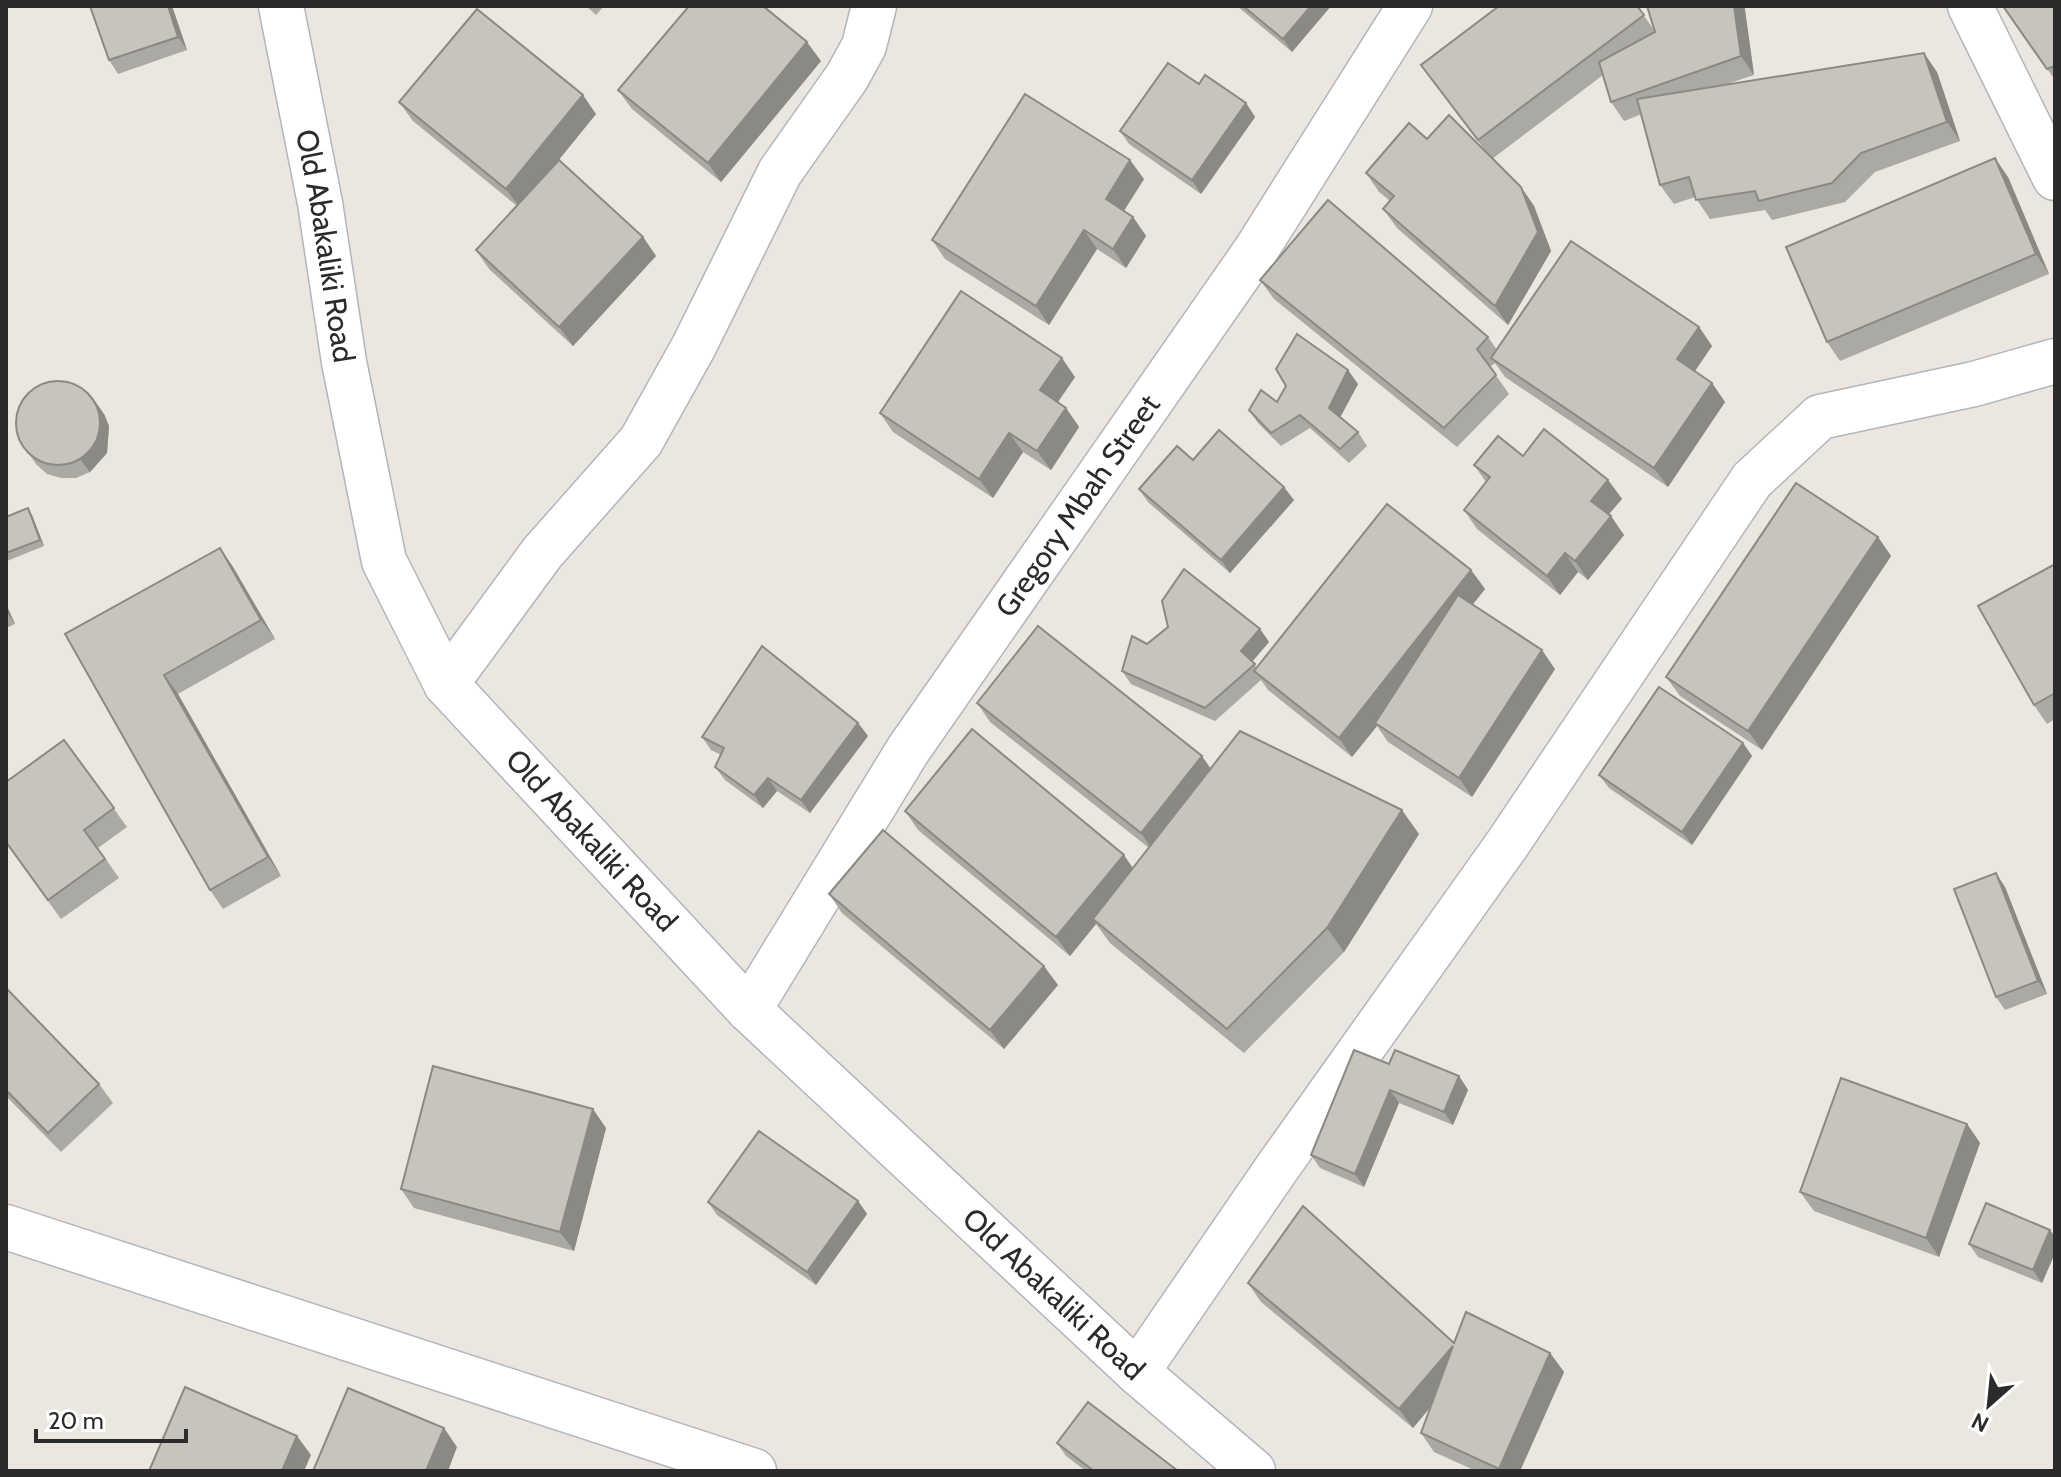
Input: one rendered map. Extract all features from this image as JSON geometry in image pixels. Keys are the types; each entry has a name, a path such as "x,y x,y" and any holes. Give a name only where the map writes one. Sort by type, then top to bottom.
{"street":[{"name":"Old Abakaliki Road","path":"281,6 320,203 344,362 384,561 446,684 749,1010 1137,1372 1253,1471"},
{"name":"Gregory Mbah Street","path":"749,1010 908,750 1256,250 1410,6"},
{"path":"1970,6 2055,178"},
{"path":"446,684 542,553 641,441 694,346 780,172 847,77 864,46 877,8"},
{"path":"1137,1372 1277,1168 1508,843 1752,480 1820,417 1974,384 2055,361"},
{"path":"6,1227 749,1470"}],"building":[{"path":"90,6 168,6 178,37 109,60"},
{"path":"689,6 763,6 807,42 708,163 618,90"},
{"path":"1243,6 1311,6 1283,39"},
{"path":"1499,6 1637,6 1644,15 1478,140 1421,65"},
{"path":"1647,6 1734,6 1741,56 1611,102 1599,62 1655,32"},
{"path":"2003,6 2055,6 2055,66 2047,69"},
{"path":"477,9 583,95 506,189 399,102"},
{"path":"1924,53 1947,122 1861,153 1832,183 1759,201 1755,191 1696,200 1689,177 1660,185 1637,99"},
{"path":"1168,63 1199,84 1205,75 1246,103 1192,180 1120,131"},
{"path":"1025,94 1130,160 1106,199 1133,217 1113,249 1084,230 1036,306 932,240"},
{"path":"1449,115 1521,187 1538,232 1495,306 1383,209 1394,196 1366,173 1409,123 1427,139"},
{"path":"1995,158 2036,254 1827,342 1786,247"},
{"path":"559,160 643,237 559,327 476,250"},
{"path":"1328,200 1488,337 1477,349 1496,375 1444,428 1260,280"},
{"path":"1571,241 1699,327 1677,359 1712,383 1654,468 1491,358"},
{"path":"961,291 1062,358 1040,390 1066,408 1037,451 1009,433 979,479 880,413"},
{"path":"1297,334 1348,370 1329,408 1358,432 1340,449 1300,415 1271,433 1249,410 1261,390 1277,402 1286,386 1276,369"},
{"path":"50,381 66,381 82,388 93,399 100,423 97,439 88,453 66,465 50,465 34,458 23,447 16,431 16,415 23,399 34,388"},
{"path":"1544,429 1608,480 1591,501 1611,516 1575,561 1565,553 1547,576 1464,510 1490,477 1474,465 1498,436 1523,456"},
{"path":"1219,430 1284,487 1221,560 1139,489 1177,446 1193,460"},
{"path":"1796,483 1878,537 1748,731 1666,677"},
{"path":"1387,504 1471,570 1339,738 1254,671"},
{"path":"28,508 40,540 6,553 6,517"},
{"path":"220,548 261,620 164,675 268,857 210,890 65,634"},
{"path":"2055,564 2055,693 2034,705 1978,606"},
{"path":"1184,569 1260,629 1241,651 1255,664 1205,708 1122,671 1132,636 1147,644 1168,627 1162,601"},
{"path":"1458,595 1542,650 1459,778 1375,723"},
{"path":"1038,626 1202,756 1141,833 977,703"},
{"path":"762,646 858,723 801,800 768,778 754,795 715,767 724,748 702,737"},
{"path":"1659,687 1743,743 1682,832 1599,775"},
{"path":"972,729 1124,855 1056,937 905,811"},
{"path":"1240,731 1402,810 1327,928 1227,1029 1093,919"},
{"path":"64,740 114,808 84,830 105,859 48,900 6,842 6,782"},
{"path":"883,830 1044,966 990,1030 829,894"},
{"path":"1996,873 2038,981 1996,997 1954,889"},
{"path":"6,988 99,1084 48,1133 6,1090"},
{"path":"1354,1050 1389,1064 1395,1050 1459,1076 1444,1112 1390,1090 1355,1174 1311,1155"},
{"path":"433,1066 593,1109 560,1232 401,1189"},
{"path":"1841,1078 1967,1124 1926,1238 1800,1192"},
{"path":"759,1131 858,1201 807,1272 708,1202"},
{"path":"1986,1203 2050,1230 2033,1270 1969,1244"},
{"path":"1303,1206 1454,1343 1466,1312 1550,1353 1499,1469 1421,1433 1453,1346 1399,1409 1248,1283"},
{"path":"185,1387 297,1436 282,1471 149,1471"},
{"path":"348,1388 444,1428 426,1471 313,1471"},
{"path":"1088,1402 1178,1471 1094,1471 1057,1443"}]}
